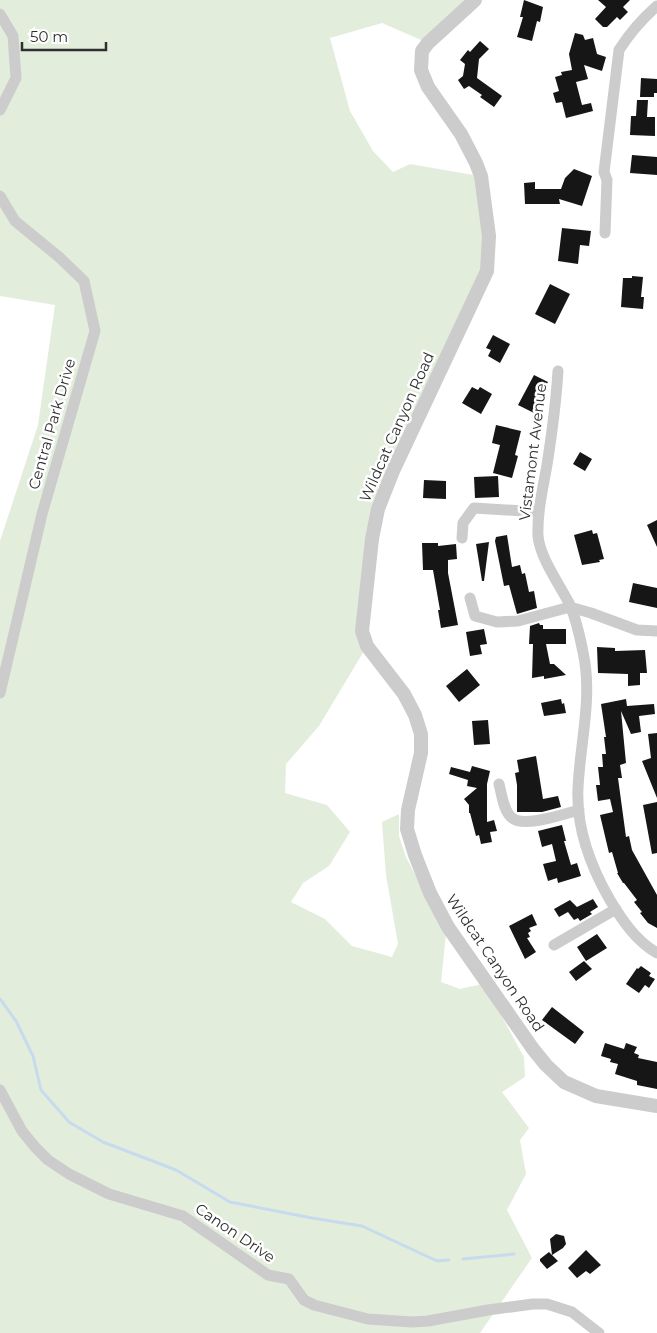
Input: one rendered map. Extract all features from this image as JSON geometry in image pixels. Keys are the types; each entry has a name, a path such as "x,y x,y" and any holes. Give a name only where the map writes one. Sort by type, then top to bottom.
{"street":[{"name":"Wildcat Canyon Road","path":"475,0 428,43 422,51 421,70 428,87 461,134 480,172 489,236 487,271 393,471 378,509 372,540 362,631 367,646 404,694 415,715 421,734 421,753 408,810 407,829 430,893 448,927 532,1049 564,1082 596,1096 657,1106"},
{"path":"605,233 607,180 604,172 619,50 633,30 657,6"},
{"path":"0,14 13,36 16,78 0,110"},
{"name":"Central Park Drive","path":"0,196 15,221 59,257 84,281 95,330 42,514 0,693"},
{"name":"Vistamont Avenue","path":"558,371 556,409 539,512 538,538 544,556 570,607 584,654 586,709 578,789 578,810 584,838 597,878 632,932 657,953"},
{"path":"462,538 463,523 474,508 539,512"},
{"path":"470,598 475,616 497,622 518,621 570,607 591,612 637,630 657,631"},
{"path":"499,784 504,805 511,818 518,822 542,820 578,810"},
{"path":"554,945 616,909"},
{"name":"Canon Drive","path":"0,1090 22,1131 48,1160 69,1174 109,1194 183,1216 268,1275 288,1280 304,1300 314,1305 368,1319 412,1322 533,1304 547,1304 572,1312 599,1333"}],"green space":[{"path":"0,0 475,0 428,43 382,23 330,38 350,111 373,151 393,172 410,164 479,176 489,253 378,509 367,646 319,726 286,764 285,793 327,805 350,832 329,866 303,883 291,902 325,919 352,946 392,957 398,944 386,875 382,822 399,814 399,836 406,857 446,934 441,982 460,989 482,984 524,1057 525,1077 502,1092 529,1128 520,1140 526,1174 507,1210 532,1258 480,1333 0,1333 0,541 38,425 55,305 0,296"}],"building":[{"path":"524,0 543,7 540,22 537,21 532,41 517,37 523,17 520,17"},
{"path":"598,0 630,0 623,7 628,12 620,20 617,17 607,27 603,27 595,19 606,7"},
{"path":"575,33 583,35 585,40 593,38 597,54 606,57 602,71 584,65 588,79 576,82 582,105 591,103 593,111 566,118 562,102 556,103 553,93 559,91 555,77 562,75 561,72 572,70 569,54"},
{"path":"480,41 489,49 479,59 477,78 502,96 494,107 469,86 464,89 458,80 463,76 465,64 460,60 468,50 470,52"},
{"path":"641,78 657,79 657,93 654,93 654,97 640,97"},
{"path":"637,100 648,100 647,117 655,117 655,136 630,135 631,116 636,116"},
{"path":"632,155 657,157 657,175 630,173"},
{"path":"574,169 592,176 582,206 559,199 560,204 525,204 524,183 535,182 535,189 561,189 565,178"},
{"path":"562,228 591,231 589,246 580,245 578,264 558,261"},
{"path":"632,276 643,277 641,297 644,297 643,309 621,307 623,278 632,278"},
{"path":"550,284 570,294 555,324 535,314"},
{"path":"493,335 510,344 500,363 488,356 491,350 486,348"},
{"path":"534,375 548,382 541,394 545,397 536,414 518,405"},
{"path":"472,387 478,390 480,387 492,394 481,414 462,403"},
{"path":"496,425 521,431 515,455 518,456 512,478 493,473 500,445 492,443"},
{"path":"580,452 592,459 585,471 573,464"},
{"path":"498,476 499,497 475,498 474,477"},
{"path":"424,480 446,481 446,499 423,498"},
{"path":"657,520 657,547 647,525"},
{"path":"592,530 593,534 597,533 604,559 599,560 600,562 582,565 574,535"},
{"path":"507,535 512,567 520,565 522,574 525,573 529,592 534,591 537,608 517,614 509,585 504,586 495,541 496,537"},
{"path":"489,542 484,581 482,581 476,544"},
{"path":"422,543 438,543 438,546 456,544 457,559 448,560 448,573 458,625 441,628 433,570 423,570"},
{"path":"633,583 657,588 657,608 629,602"},
{"path":"539,623 543,625 543,629 566,629 566,644 546,644 550,664 554,664 566,675 544,679 544,676 532,678 533,644 529,644 530,626"},
{"path":"484,629 487,644 480,645 482,654 470,656 466,632"},
{"path":"597,647 615,648 615,651 645,650 647,673 640,673 640,685 628,686 628,674 598,673"},
{"path":"467,669 480,685 459,702 446,686"},
{"path":"561,699 566,713 544,716 541,703"},
{"path":"626,699 627,706 654,704 655,714 639,716 641,732 631,734 621,711 626,763 620,765 622,778 618,778 626,837 629,836 632,850 657,895 657,928 648,923 640,913 642,912 634,902 637,900 617,873 612,852 609,853 600,815 613,812 610,799 598,801 596,785 600,785 598,767 603,767 602,754 606,754 604,737 606,737 601,704"},
{"path":"488,720 490,744 474,745 472,721"},
{"path":"657,733 657,798 642,761 651,758 648,734"},
{"path":"536,756 543,799 558,796 561,807 542,812 517,812 515,773 519,772 517,760"},
{"path":"472,766 490,771 487,784 487,822 494,820 497,831 490,832 492,842 481,844 479,835 476,836 469,813 469,805 464,799 477,788 467,786 468,780 449,774 451,767 470,772"},
{"path":"657,802 657,853 652,854 643,805"},
{"path":"562,825 566,841 564,841 571,865 577,863 581,876 558,883 557,878 548,881 543,864 556,861 552,844 542,847 538,831"},
{"path":"593,899 598,907 590,912 592,914 580,921 578,918 574,920 568,912 559,917 554,909 570,900 577,907"},
{"path":"532,914 537,925 529,928 531,931 528,933 530,937 527,938 536,952 525,959 509,926"},
{"path":"597,934 607,948 586,961 577,947"},
{"path":"584,961 592,969 576,981 569,972"},
{"path":"641,966 651,973 649,976 655,979 649,988 645,985 639,993 626,984 637,968"},
{"path":"552,1007 584,1032 575,1044 542,1020"},
{"path":"605,1043 624,1049 626,1043 637,1047 634,1053 639,1055 638,1058 657,1062 657,1089 637,1085 637,1081 615,1074 618,1064 610,1062 611,1059 601,1056"},
{"path":"556,1234 564,1236 566,1244 552,1255 550,1239"},
{"path":"586,1250 601,1265 590,1274 586,1271 577,1278 568,1268"},
{"path":"549,1252 558,1261 547,1269 540,1259"}],"waterway":[{"path":"0,999 16,1021 33,1056 41,1090 69,1122 103,1142 176,1170 230,1202 362,1226 437,1261 449,1260"},
{"path":"463,1259 514,1254"}]}
